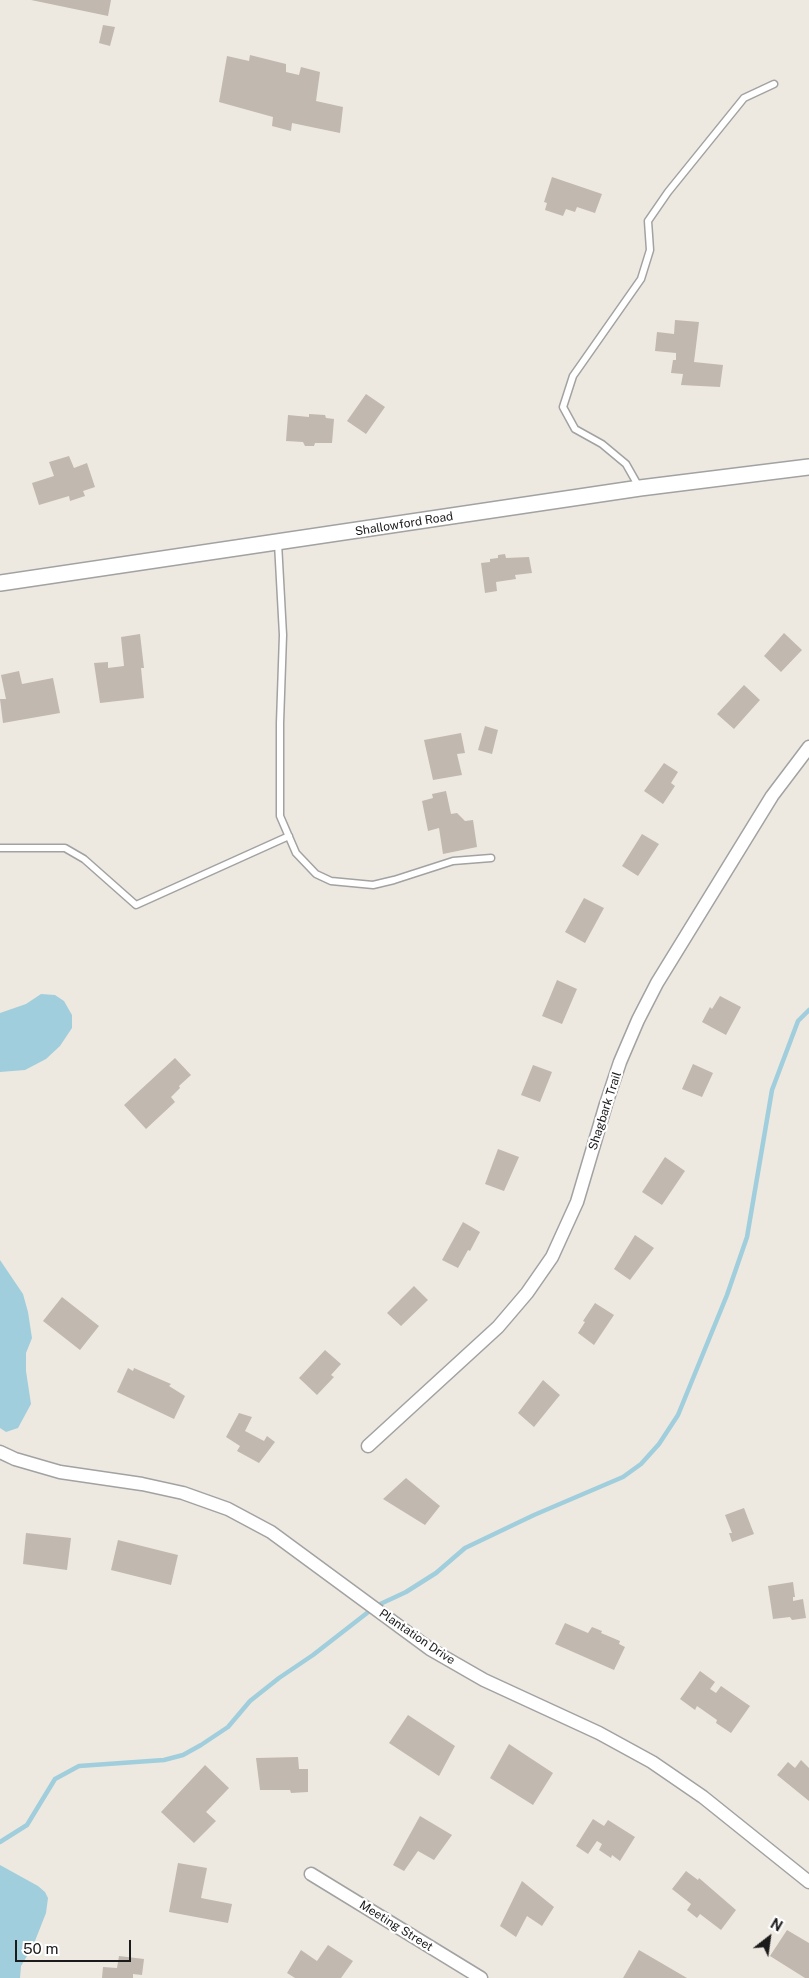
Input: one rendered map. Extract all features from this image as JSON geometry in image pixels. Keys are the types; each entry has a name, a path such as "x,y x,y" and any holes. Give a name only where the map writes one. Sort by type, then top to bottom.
{"street":[{"name":"Shallowford Road","path":"0,584 640,488 809,467"},
{"name":"Shagbark Trail","path":"368,1446 498,1327 527,1293 552,1257 577,1202 620,1062 657,982 772,796 809,747"},
{"name":"Plantation Drive","path":"0,1452 15,1459 60,1472 142,1484 183,1493 228,1509 271,1532 430,1649 484,1680 599,1734 652,1762 703,1797 809,1882"},
{"name":"Meeting Street","path":"311,1874 480,1978"}],"lane":[{"path":"640,488 626,464 602,444 575,430 563,407 573,376 641,279 650,250 648,221 668,192 744,98 774,84"},
{"path":"278,543 283,635 280,723 280,816 296,853 316,874 331,881 373,884 394,880 453,861 491,858"},
{"path":"0,848 65,848 84,859 136,905 288,836"}],"water":[{"path":"41,994 55,995 64,1001 72,1015 72,1028 60,1046 46,1059 25,1070 0,1072 0,1013 26,1004"},
{"path":"0,1260 23,1294 32,1338 26,1353 26,1371 31,1404 18,1428 6,1432 0,1428"},
{"path":"0,1865 38,1886 45,1892 48,1898 46,1913 33,1946 21,1966 20,1978 0,1978"}],"building":[{"path":"31,0 111,0 108,16"},
{"path":"103,25 115,27 110,46 99,43"},
{"path":"250,55 286,64 286,72 299,75 301,67 320,72 316,101 343,107 340,133 292,123 291,131 272,126 273,117 219,102 227,56 249,61"},
{"path":"552,177 602,194 595,213 577,207 575,212 566,209 563,216 545,210 547,203 544,202"},
{"path":"675,320 699,322 694,362 723,365 720,387 681,385 683,374 671,373 673,360 676,360 676,353 655,351 657,332 674,334"},
{"path":"366,394 385,407 366,434 347,421"},
{"path":"309,414 325,415 326,418 334,419 332,443 315,443 314,446 305,446 303,442 286,441 288,415 309,417"},
{"path":"69,456 74,468 87,463 95,487 83,491 85,496 70,501 69,496 39,505 32,483 54,476 49,462"},
{"path":"505,554 506,558 529,557 532,573 515,575 516,579 496,582 497,591 485,593 481,563 490,562 490,559 498,558 498,555"},
{"path":"784,633 802,650 781,672 764,656"},
{"path":"140,634 144,668 141,668 144,698 100,703 94,663 108,662 108,668 124,666 121,637"},
{"path":"19,671 22,684 53,678 60,713 3,723 0,699 6,699 1,675"},
{"path":"744,685 760,700 734,729 717,714"},
{"path":"485,726 498,730 492,754 478,750"},
{"path":"461,733 465,753 457,754 462,775 433,780 424,740"},
{"path":"664,763 678,772 671,783 675,786 663,804 644,791"},
{"path":"446,791 451,814 457,813 465,821 473,820 477,847 443,854 439,828 428,831 422,801 433,798 432,794"},
{"path":"642,834 659,844 638,876 622,866"},
{"path":"584,898 604,908 585,943 565,932"},
{"path":"557,980 577,989 562,1024 542,1016"},
{"path":"720,996 741,1007 726,1035 702,1022 710,1007 712,1009"},
{"path":"175,1058 191,1075 171,1097 175,1102 146,1129 124,1105"},
{"path":"693,1064 713,1073 702,1097 682,1089"},
{"path":"533,1065 552,1072 540,1102 521,1095"},
{"path":"498,1149 519,1157 504,1191 485,1184"},
{"path":"665,1157 685,1171 662,1205 642,1192"},
{"path":"463,1222 480,1232 458,1268 442,1260"},
{"path":"635,1235 654,1248 630,1280 614,1269"},
{"path":"414,1286 428,1300 401,1326 387,1313"},
{"path":"62,1297 99,1326 80,1350 43,1321"},
{"path":"595,1303 614,1315 594,1345 578,1333 585,1322 583,1321"},
{"path":"325,1350 341,1364 331,1375 334,1377 317,1395 299,1378"},
{"path":"128,1368 133,1371 134,1368 171,1384 169,1386 185,1396 174,1419 117,1392"},
{"path":"543,1380 560,1395 534,1427 518,1413"},
{"path":"239,1413 252,1417 245,1431 264,1441 267,1436 275,1442 259,1463 237,1451 240,1446 226,1437"},
{"path":"406,1478 440,1506 425,1525 383,1499"},
{"path":"744,1508 754,1534 732,1542 729,1533 732,1533 725,1515"},
{"path":"26,1533 71,1538 67,1570 23,1564"},
{"path":"118,1540 178,1555 171,1585 111,1570"},
{"path":"793,1582 795,1597 793,1597 793,1601 803,1599 806,1618 792,1620 790,1617 773,1619 768,1586"},
{"path":"565,1623 588,1633 592,1627 620,1641 619,1644 625,1647 614,1670 555,1644"},
{"path":"700,1671 715,1682 710,1689 716,1693 721,1686 750,1706 731,1733 697,1706 695,1710 680,1699"},
{"path":"408,1715 455,1746 439,1776 389,1743"},
{"path":"509,1744 553,1773 533,1805 490,1778"},
{"path":"298,1757 299,1769 308,1769 308,1792 291,1793 290,1790 260,1790 256,1758"},
{"path":"801,1760 809,1768 809,1801 777,1775 788,1762 795,1768"},
{"path":"205,1765 229,1788 206,1812 216,1821 194,1843 161,1812"},
{"path":"420,1816 452,1835 434,1860 418,1851 404,1871 393,1865"},
{"path":"593,1819 604,1826 608,1820 635,1837 620,1861 612,1855 611,1858 599,1850 602,1844 597,1841 588,1854 576,1846"},
{"path":"178,1863 207,1868 201,1898 232,1904 228,1923 169,1912"},
{"path":"686,1871 698,1880 699,1878 736,1910 721,1930 700,1914 697,1918 687,1910 691,1904 672,1889"},
{"path":"522,1881 554,1907 542,1926 527,1916 516,1937 500,1926"},
{"path":"787,1930 809,1943 809,1978 805,1978 770,1956"},
{"path":"328,1945 353,1961 341,1978 295,1978 287,1973 301,1950 317,1961"},
{"path":"639,1950 687,1978 623,1978"},
{"path":"119,1956 144,1959 142,1975 133,1974 133,1978 102,1978 103,1967 117,1968"}],"waterway":[{"path":"0,1842 27,1825 55,1779 79,1766 164,1760 183,1755 228,1727 250,1701 376,1606 406,1592 436,1573 465,1548 534,1515 623,1477 641,1464 659,1444 678,1415 727,1295 747,1237 772,1090 798,1021 809,1010"}]}
